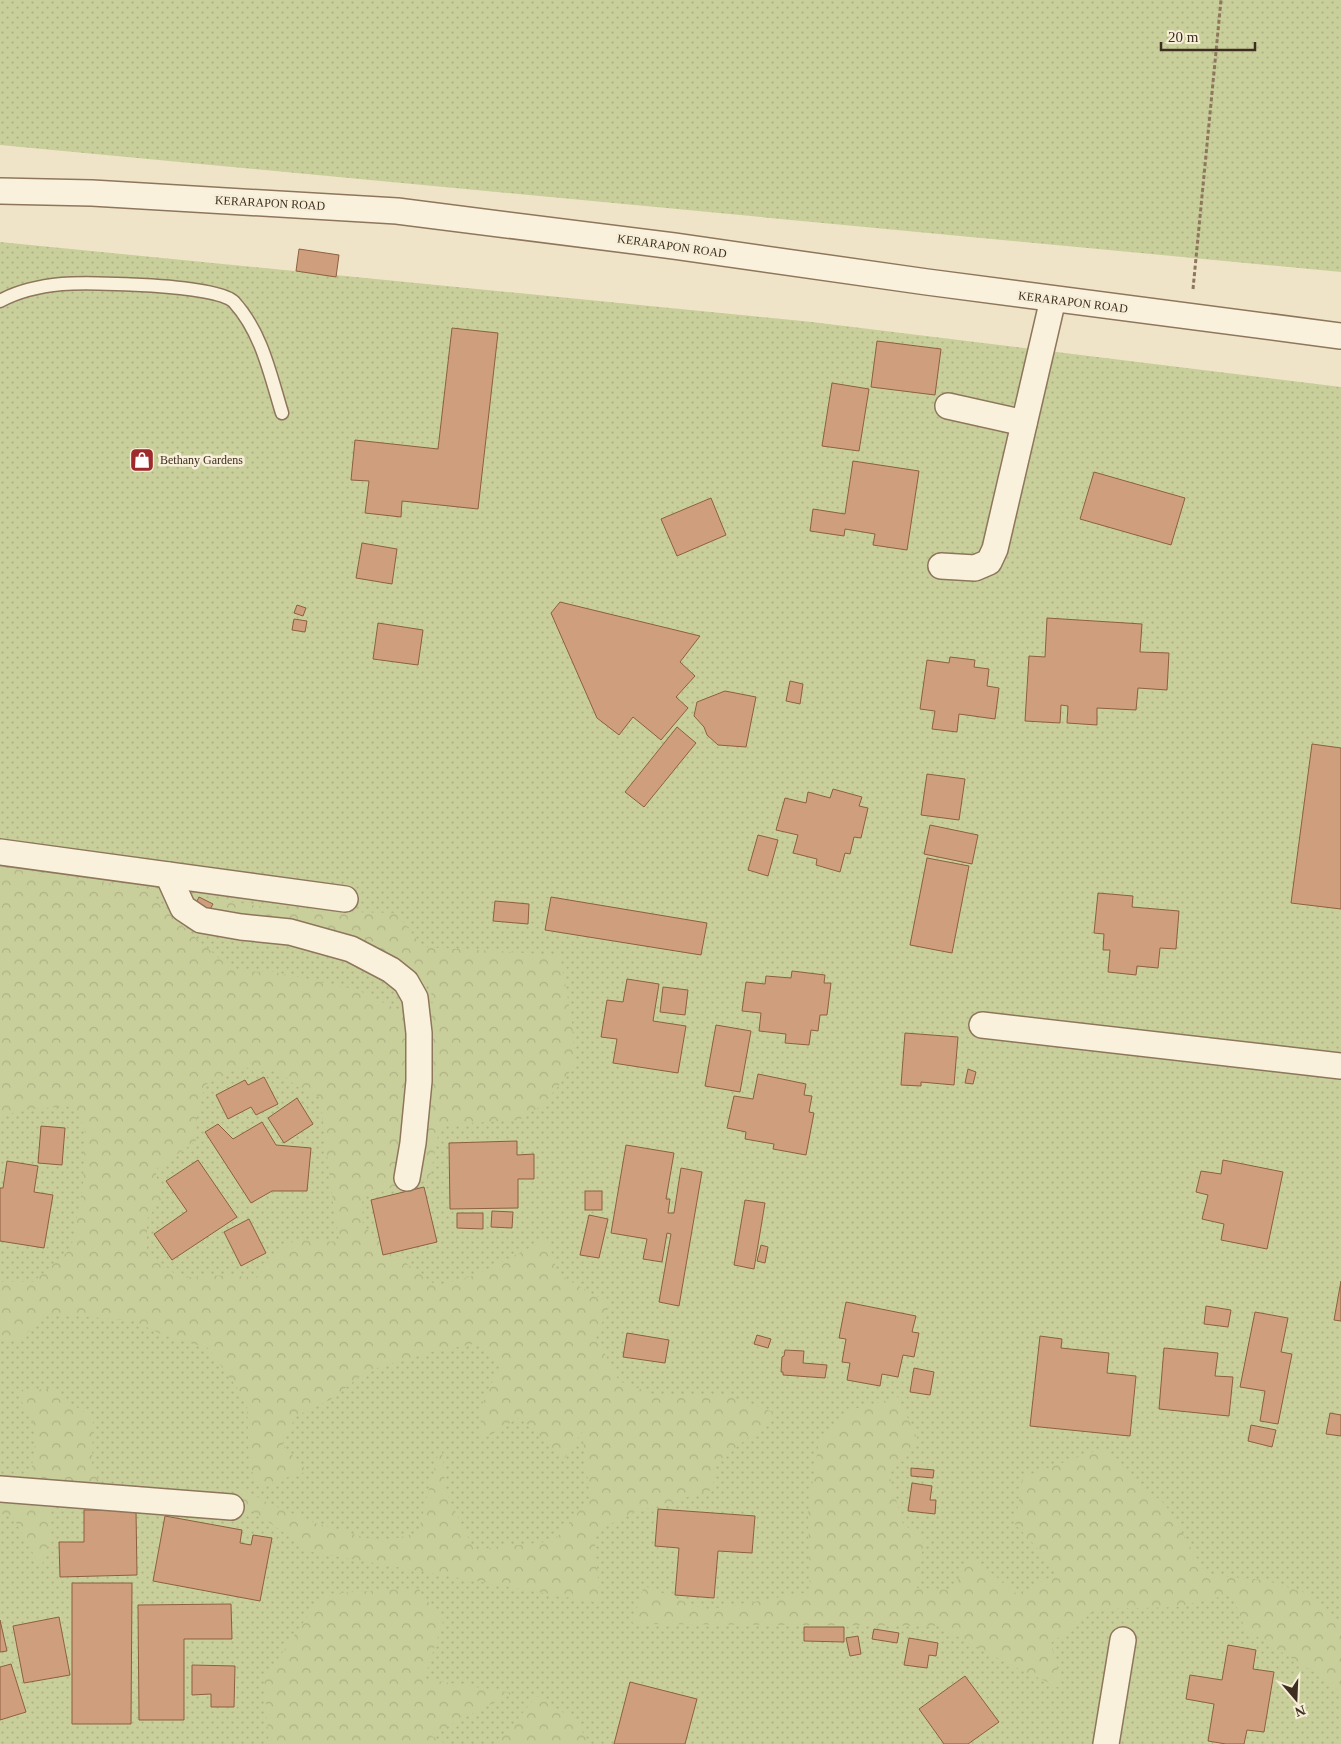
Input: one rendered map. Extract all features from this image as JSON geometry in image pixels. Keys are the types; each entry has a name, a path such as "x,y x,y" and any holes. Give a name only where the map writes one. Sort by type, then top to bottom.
{"street":[{"name":"KERARAPON ROAD","path":"0,191 92,193 397,211 674,246 1053,299 1341,336"},
{"path":"941,566 975,568 989,562 995,549 1053,299"},
{"path":"948,406 1024,423"},
{"path":"0,852 344,899"},
{"path":"168,875 183,908 201,920 241,927 290,932 351,949 391,970 406,982 415,998 419,1033 419,1081 413,1143 407,1178"},
{"path":"982,1025 1341,1066"},
{"path":"0,1489 231,1507"},
{"path":"1106,1744 1123,1640"}],"lane":[{"path":"0,301 37,288 62,284 175,287 206,292 232,301 254,331 265,357 282,413"}],"path":[{"path":"1190,317 1221,0"}],"green space":[{"path":"0,0 1341,0 1341,272 0,145"},
{"path":"0,242 812,322 1341,387 1341,1744 0,1744"},
{"path":"0,867 293,911 396,913 423,947 560,955 572,1022 575,1065 544,1104 519,1120 440,1125 430,1177 362,1196 363,1226 412,1268 437,1286 476,1275 547,1239 558,1274 610,1304 596,1337 619,1381 653,1394 725,1395 779,1414 717,1462 712,1490 635,1512 594,1532 600,1603 312,1552 251,1510 50,1505 49,1542 41,1568 12,1515 0,1514 0,1478 30,1479 37,1432 16,1390 51,1389 93,1419 92,1465 102,1489 234,1500 242,1489 272,1505 315,1523 380,1542 418,1533 441,1443 446,1492 474,1550 554,1541 590,1498 582,1432 564,1459 520,1417 480,1441 481,1407 501,1363 479,1343 431,1352 367,1371 330,1400 296,1416 282,1444 308,1472 295,1474 260,1489 249,1465 247,1401 208,1348 163,1335 134,1321 48,1313 19,1341 0,1340 0,1282 33,1282 71,1249 83,1185 85,1131 75,1106 30,1109 0,1116","holes":["151,896 189,899 221,915 338,954 390,982 429,986 433,999 429,1022 402,1012 358,990 274,972 234,971","241,1067 280,1072 296,1086 320,1097 334,1211 340,1242 295,1240 270,1261 257,1278 228,1275 180,1278 147,1252 147,1219 162,1199 155,1170 196,1141 197,1117 205,1085"]},
{"path":"898,1397 918,1440 888,1471 903,1524 924,1539 917,1588 953,1590 970,1555 1018,1595 1059,1572 1015,1524 1023,1477 1101,1449 1137,1483 1165,1504 1207,1575 1264,1580 1306,1593 1341,1629 1341,1693 1333,1684 1245,1629 1232,1594 1176,1607 1097,1609 1051,1643 1062,1689 1007,1663 938,1626 632,1624 644,1586 706,1610 810,1592 808,1512 819,1441 854,1409"},
{"path":"418,1588 443,1622 424,1679 513,1693 430,1735 446,1744 269,1744 264,1679 323,1594"},
{"path":"537,1696 575,1720 590,1744 496,1744"}],"building":[{"path":"299,249 339,255 336,277 296,271"},
{"path":"452,328 498,333 478,509 402,501 401,517 365,513 369,481 351,480 355,440 438,449"},
{"path":"877,341 941,349 935,395 871,387"},
{"path":"832,383 869,389 859,451 822,446"},
{"path":"853,461 919,471 907,550 873,545 875,534 845,529 844,536 810,531 813,509 845,514"},
{"path":"1094,472 1185,498 1171,545 1080,519"},
{"path":"711,498 726,535 677,556 661,519"},
{"path":"362,543 397,549 392,584 356,578"},
{"path":"560,602 700,636 680,662 695,676 676,697 688,708 661,740 633,717 619,735 597,718 551,613"},
{"path":"297,605 306,608 303,616 294,613"},
{"path":"1047,618 1142,624 1140,652 1169,653 1167,690 1138,688 1136,710 1097,708 1097,725 1067,723 1068,706 1061,705 1060,723 1025,721 1029,656 1045,657"},
{"path":"294,619 307,621 305,632 292,630"},
{"path":"378,623 423,630 418,665 373,659"},
{"path":"950,657 975,660 974,667 989,669 987,686 999,688 995,719 959,714 957,732 932,729 935,711 920,709 927,660 949,663"},
{"path":"790,681 803,684 800,704 786,701"},
{"path":"725,691 756,697 746,747 718,745 707,735 704,727 694,716 697,702"},
{"path":"677,727 696,743 644,807 625,792"},
{"path":"1312,744 1341,748 1341,909 1291,903"},
{"path":"927,774 965,779 959,820 921,815"},
{"path":"833,789 862,797 859,806 868,808 861,838 854,837 850,854 845,853 840,872 816,865 817,859 793,853 798,835 776,830 785,798 806,803 808,792 830,798"},
{"path":"930,825 978,835 972,864 924,854"},
{"path":"758,835 778,840 768,876 748,870"},
{"path":"927,858 969,866 952,953 910,945"},
{"path":"1098,893 1133,896 1132,907 1179,911 1176,949 1160,948 1158,968 1137,966 1136,975 1108,972 1110,950 1103,950 1104,934 1094,933"},
{"path":"199,897 213,904 208,913 195,905"},
{"path":"551,897 707,923 701,955 545,930"},
{"path":"495,901 529,904 528,924 493,921"},
{"path":"792,971 825,975 824,983 831,983 827,1015 820,1015 818,1031 811,1030 809,1045 785,1043 786,1034 759,1031 761,1013 742,1011 746,982 765,984 766,976 791,978"},
{"path":"627,979 659,984 653,1021 686,1026 678,1073 613,1063 617,1039 601,1037 607,1000 623,1002"},
{"path":"663,987 688,990 685,1015 660,1012"},
{"path":"716,1025 751,1031 740,1092 705,1086"},
{"path":"905,1033 958,1037 954,1085 921,1082 921,1086 901,1085"},
{"path":"968,1069 976,1072 973,1084 965,1083"},
{"path":"758,1074 806,1084 804,1095 812,1096 809,1112 814,1113 806,1155 773,1149 774,1144 745,1139 746,1132 727,1128 734,1096 753,1099"},
{"path":"264,1077 278,1104 256,1115 251,1107 228,1119 216,1095 245,1080 248,1085"},
{"path":"297,1098 313,1124 284,1143 268,1118"},
{"path":"262,1122 276,1145 311,1148 307,1191 272,1191 251,1203 205,1132 218,1124 233,1139"},
{"path":"41,1126 65,1128 62,1165 38,1163"},
{"path":"517,1141 517,1155 534,1154 534,1179 518,1179 518,1208 450,1209 449,1143"},
{"path":"626,1145 674,1153 666,1199 670,1199 668,1213 674,1213 681,1168 702,1172 679,1306 659,1302 671,1234 667,1233 662,1262 643,1259 647,1239 611,1233"},
{"path":"198,1160 237,1217 172,1260 154,1234 187,1211 166,1181"},
{"path":"1223,1160 1283,1172 1267,1249 1221,1240 1224,1224 1202,1219 1208,1195 1196,1192 1201,1171 1221,1174"},
{"path":"7,1161 38,1166 34,1192 53,1195 44,1248 0,1241 0,1188 3,1188"},
{"path":"424,1187 437,1242 383,1255 371,1200"},
{"path":"585,1191 602,1191 602,1210 585,1210"},
{"path":"745,1200 765,1203 754,1269 734,1265"},
{"path":"492,1211 513,1212 512,1228 491,1227"},
{"path":"457,1213 483,1213 483,1229 457,1228"},
{"path":"589,1215 608,1219 599,1258 580,1255"},
{"path":"249,1219 266,1253 241,1266 224,1232"},
{"path":"761,1245 768,1247 765,1263 757,1261"},
{"path":"1341,1281 1341,1321 1334,1320"},
{"path":"846,1302 916,1316 912,1332 919,1333 914,1357 903,1355 898,1377 882,1374 880,1386 847,1380 850,1363 842,1362 846,1339 839,1338"},
{"path":"1206,1306 1231,1310 1228,1327 1204,1324"},
{"path":"1255,1312 1288,1318 1281,1352 1292,1354 1278,1424 1260,1421 1265,1391 1240,1387"},
{"path":"627,1333 669,1340 665,1363 623,1357"},
{"path":"757,1335 771,1339 768,1348 754,1344"},
{"path":"1040,1336 1062,1339 1061,1348 1109,1353 1107,1373 1136,1376 1130,1436 1030,1426"},
{"path":"1164,1348 1218,1353 1215,1376 1233,1377 1229,1416 1159,1409"},
{"path":"785,1350 804,1351 803,1363 827,1365 825,1378 783,1375 783,1372 781,1372 782,1357"},
{"path":"914,1368 934,1372 930,1395 910,1392"},
{"path":"1330,1413 1341,1415 1341,1436 1326,1434"},
{"path":"1251,1425 1276,1430 1272,1447 1248,1441"},
{"path":"911,1468 934,1470 933,1478 911,1476"},
{"path":"912,1483 932,1486 930,1500 936,1500 935,1514 908,1511"},
{"path":"658,1509 755,1516 752,1553 718,1551 714,1598 675,1595 679,1548 655,1546"},
{"path":"84,1510 136,1510 137,1575 60,1577 59,1542 84,1542"},
{"path":"165,1516 242,1530 240,1543 251,1545 253,1535 272,1538 260,1601 153,1581"},
{"path":"72,1583 132,1583 131,1724 72,1724"},
{"path":"231,1604 232,1639 184,1639 184,1720 139,1720 138,1605"},
{"path":"59,1617 70,1675 24,1683 13,1626"},
{"path":"0,1620 7,1651 0,1652"},
{"path":"804,1627 844,1627 844,1642 804,1641"},
{"path":"874,1629 899,1633 897,1643 872,1639"},
{"path":"858,1636 861,1654 850,1656 846,1638"},
{"path":"909,1638 938,1643 936,1656 929,1655 927,1668 904,1665"},
{"path":"1228,1645 1256,1650 1253,1669 1274,1672 1264,1732 1247,1730 1244,1744 1208,1741 1214,1704 1186,1699 1190,1675 1222,1680"},
{"path":"11,1664 26,1712 0,1720 0,1667"},
{"path":"192,1665 235,1666 234,1707 211,1707 211,1694 192,1695"},
{"path":"965,1676 999,1722 968,1744 944,1744 919,1709"},
{"path":"630,1682 697,1699 685,1744 614,1744"}],"place":[{"name":"Bethany Gardens","path":"142,460"}]}
